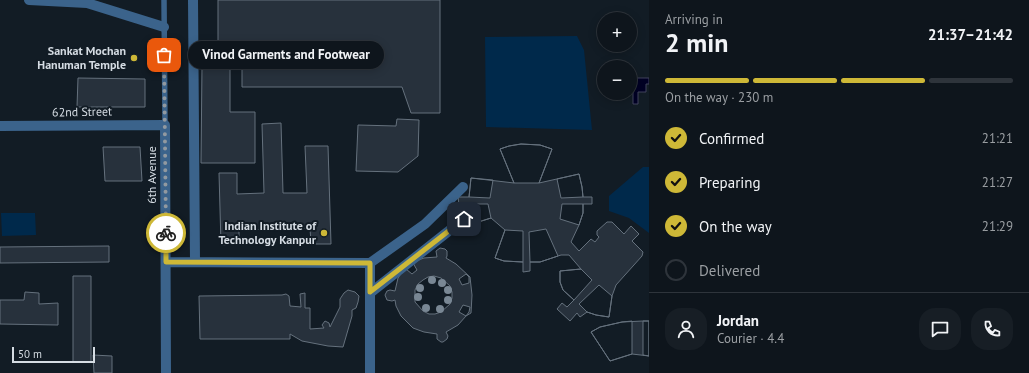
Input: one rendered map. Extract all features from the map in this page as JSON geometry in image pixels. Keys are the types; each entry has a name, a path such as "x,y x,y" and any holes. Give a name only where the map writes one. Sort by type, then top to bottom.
{"street":[{"path":"29,0 86,3 164,27"},
{"path":"193,0 195,262"},
{"name":"62nd Street","path":"0,126 165,125"},
{"name":"6th Avenue","path":"165,125 166,373"},
{"path":"166,262 370,263 425,224 463,187"},
{"path":"370,292 464,219"},
{"path":"370,263 370,373"}],"lane":[{"name":"6th Avenue","path":"164,0 165,125"}],"shaded area":[{"path":"577,36 584,50 592,130 486,127 485,37"},
{"path":"637,78 649,78 649,84 646,84 646,92 638,92 638,104 633,104 633,100 637,100"},
{"path":"643,167 649,167 649,233 629,218 609,211 609,196"},
{"path":"1,213 35,213 36,235 2,236"}],"building":[{"path":"218,0 440,0 440,113 411,113 402,87 242,87 242,54 218,44"},
{"path":"202,66 230,66 230,112 255,112 255,163 201,163"},
{"path":"78,78 145,79 145,107 77,107"},
{"path":"397,119 419,120 418,156 398,172 356,171 358,125 396,126"},
{"path":"281,123 283,193 307,193 305,146 328,146 331,244 311,244 310,228 239,230 239,244 221,245 219,173 237,173 237,194 264,193 262,124"},
{"path":"521,144 540,145 552,149 539,183 579,174 583,197 592,197 592,204 583,204 583,213 571,242 579,251 591,239 595,242 599,237 597,235 597,231 607,222 612,222 624,234 631,226 639,234 632,241 643,252 642,256 616,285 612,296 609,317 587,312 580,317 577,313 570,321 557,309 562,303 567,307 574,300 563,290 560,282 560,271 581,269 569,255 561,255 540,262 530,262 530,271 523,272 523,262 504,261 495,258 505,230 491,218 472,224 469,214 469,204 459,205 458,197 469,197 471,178 514,183 500,149"},
{"path":"521,144 540,145 552,149 539,183 514,183 500,149"},
{"path":"103,147 140,147 142,181 105,181"},
{"path":"579,174 583,197 561,198 557,179"},
{"path":"471,178 493,180 490,198 469,197"},
{"path":"469,204 488,204 491,218 472,224 469,214"},
{"path":"562,204 583,204 583,213 579,225 560,219"},
{"path":"546,229 558,256 540,262 530,262 529,232"},
{"path":"505,230 523,231 523,262 504,261 495,258"},
{"path":"109,246 109,262 0,263 0,247"},
{"path":"440,248 445,249 447,251 446,258 456,264 470,277 472,295 471,313 458,325 446,332 448,336 443,342 437,339 437,334 424,332 413,328 401,316 395,300 387,300 385,295 387,291 395,291 398,278 408,264 424,258 437,257 436,251","holes":["413,263 417,270 412,274 406,269 408,265","466,274 469,277 469,283 462,285 459,279","434,276 441,278 450,286 452,292 450,304 441,312 435,314 429,314 423,311 415,302 415,290 418,284 428,277","463,305 470,307 466,316 459,312"]},
{"path":"581,269 592,280 574,300 563,290 560,282 560,271"},
{"path":"73,276 91,276 91,362 73,362"},
{"path":"599,285 612,296 609,317 587,312 579,304"},
{"path":"348,290 355,292 359,296 356,308 352,310 352,316 343,347 302,341 290,334 290,339 200,339 199,296 286,294 289,296 290,306 301,307 300,294 305,293 305,308 310,308 310,329 324,328 322,325 325,321 329,323 330,327 340,307 340,299"},
{"path":"25,292 39,293 39,304 58,303 58,325 0,324 0,300 24,300"},
{"path":"632,321 632,354 610,361 591,332 600,327"},
{"path":"643,321 649,321 649,356 643,355"},
{"path":"649,321 649,356 632,354 610,361 591,332 600,327 622,322"},
{"path":"93,355 112,356 112,373 94,373"}],"way so far":[{"path":"164,55 166,233"}],"place":[{"name":"Vinod Garments and Footwear","path":"164,55"},
{"name":"Sankat Mochan Hanuman Temple","path":"134,58"},
{"name":"Indian Institute of Technology Kanpur","path":"324,233"}],"route":[{"path":"166,233 166,262 370,263 370,292 464,219"}]}
